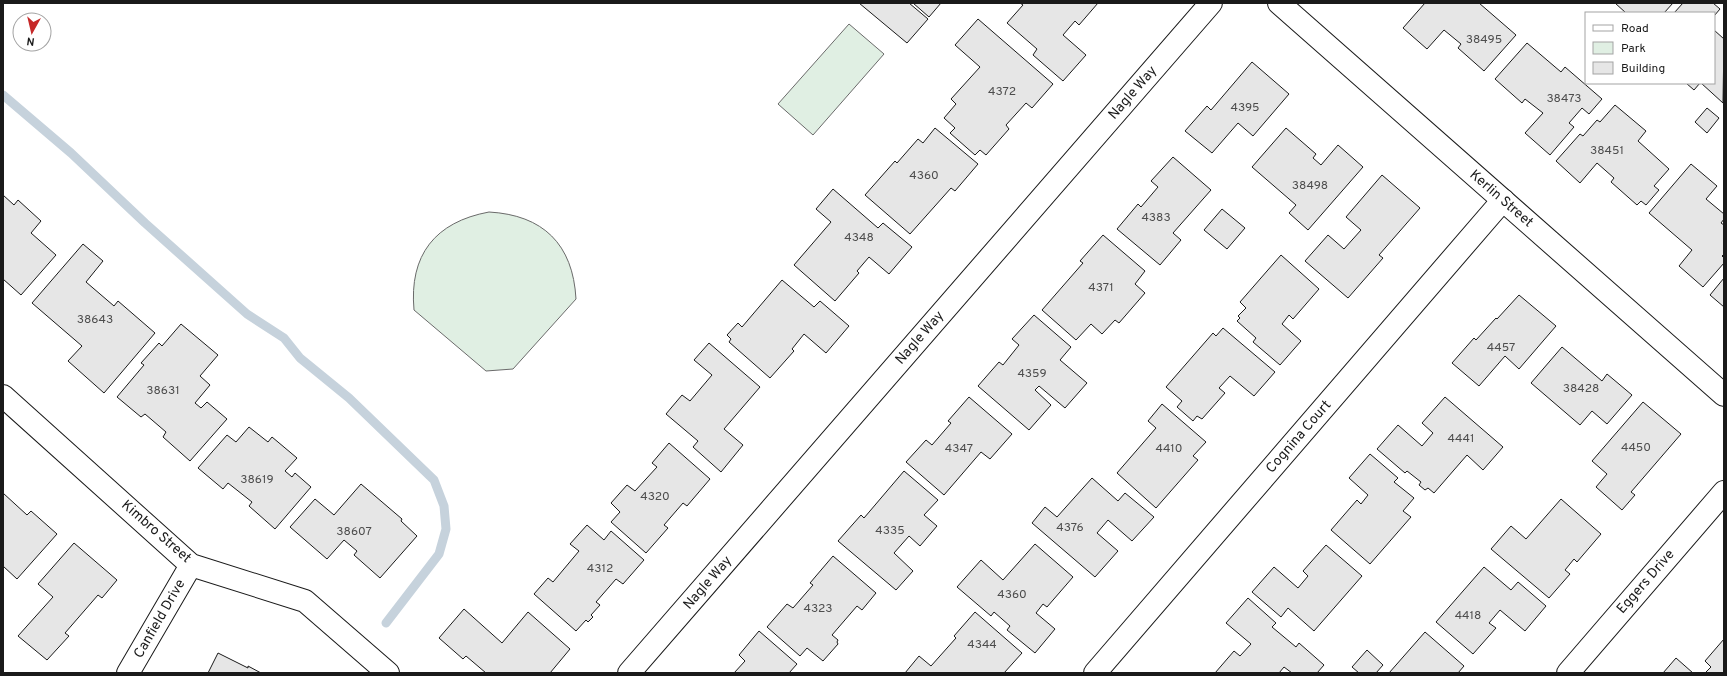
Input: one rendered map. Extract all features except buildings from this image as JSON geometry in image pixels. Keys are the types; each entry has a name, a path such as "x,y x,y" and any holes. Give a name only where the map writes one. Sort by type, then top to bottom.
{"street":[{"name":"Nagle Way","path":"629,673 1211,3"},
{"name":"Kerlin Street","path":"1279,3 1724,395"},
{"name":"Cognina Court","path":"1095,673 1503,200"},
{"name":"Kimbro Street","path":"3,396 191,565 305,601 388,673"},
{"name":"Eggers Drive","path":"1568,673 1724,492"},
{"name":"Canfield Drive","path":"128,673 191,565"}],"green space":[{"path":"849,24 884,54 813,135 778,104"},
{"path":"489,212 508,214 525,219 539,226 552,236 561,248 569,263 574,280 576,299 513,369 486,371 414,310 414,290 416,273 421,257 429,244 440,233 454,224 470,217"}],"waterway":[{"path":"3,95 71,153 145,223 247,314 284,338 300,358 349,398 434,480 444,506 446,529 439,554 386,623"}]}
